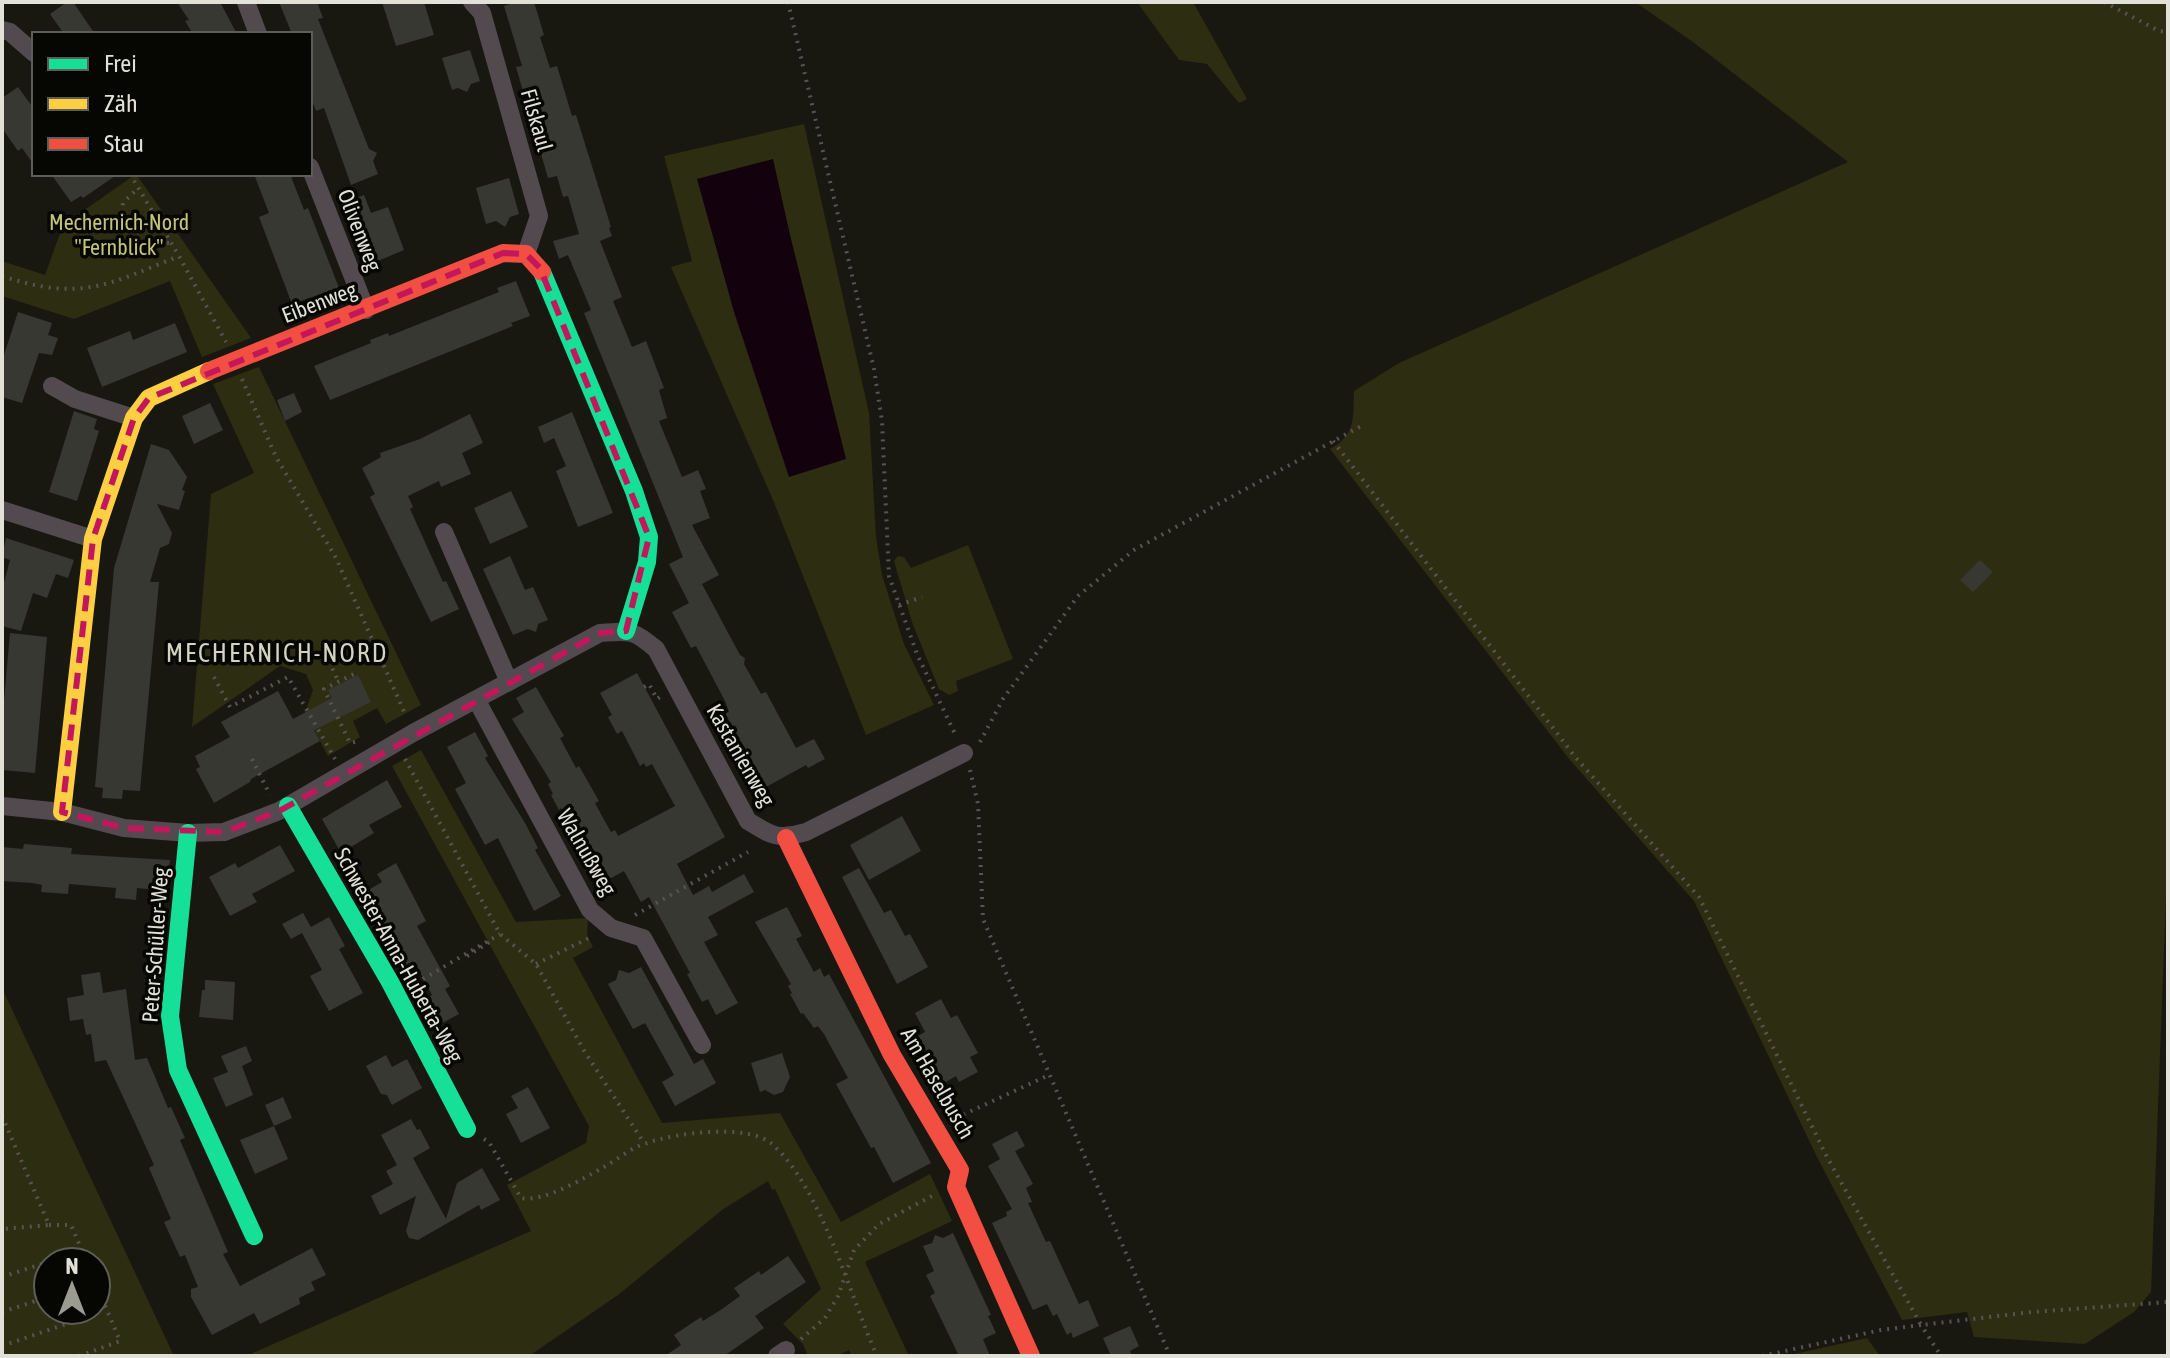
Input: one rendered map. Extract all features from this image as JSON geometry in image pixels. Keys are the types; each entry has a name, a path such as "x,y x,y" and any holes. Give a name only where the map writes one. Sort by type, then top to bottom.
{"street":[{"path":"246,2 257,32"},
{"name":"Filskaul","path":"472,2 482,13 539,216 526,254"},
{"path":"2,30 10,32 32,51"},
{"name":"Olivenweg","path":"312,172 366,310"},
{"name":"Eibenweg","path":"62,812 93,539 134,418 149,398 235,360 503,253 526,254"},
{"path":"2,806 62,812 124,828 188,833 224,832 283,809 600,633 626,631 647,562 649,537 634,491 540,268 526,254"},
{"path":"52,386 75,399 134,418"},
{"path":"2,510 93,539"},
{"path":"444,532 509,682"},
{"name":"Kastanienweg","path":"626,631 636,632 656,649 748,821 769,835 786,838"},
{"name":"Walnußweg","path":"477,701 590,910 611,928 643,938 702,1045"},
{"path":"786,838 806,832 966,758"},
{"name":"Schwester-Anna-Huberta-Weg","path":"283,809 390,982 467,1129"},
{"name":"Peter-Schüller-Weg","path":"188,833 170,1016 178,1070 254,1236"},
{"name":"Am Haselbusch","path":"786,838 892,1055 960,1170 956,1187 1031,1356"}],"path":[{"path":"788,2 874,369 882,421 889,576 917,654 966,758 978,804 983,919 1170,1356"},
{"path":"2108,3 2159,31 2168,32"},
{"path":"131,176 235,360 276,457 336,558 406,738 500,934 536,964 583,1049 644,1143"},
{"path":"120,221 123,203 138,188"},
{"path":"151,242 171,243"},
{"path":"2,276 30,285 64,290 94,288 179,256"},
{"path":"966,758 1003,699 1078,596 1134,550 1363,425"},
{"path":"1333,441 1576,758 1699,897 1827,1157 1941,1356"},
{"path":"899,605 922,597"},
{"path":"337,652 327,657 338,681"},
{"path":"356,673 324,689 350,743 357,742 367,760"},
{"path":"214,677 230,707 288,677 343,774"},
{"path":"644,687 649,684 657,699"},
{"path":"252,759 283,809"},
{"path":"640,912 748,852"},
{"path":"390,982 413,985 461,958 473,955 500,934"},
{"path":"536,964 590,938"},
{"path":"936,1125 972,1112 1049,1075"},
{"path":"2,1116 49,1225"},
{"path":"467,1129 489,1142 521,1198 532,1200 588,1176 644,1143 692,1132 747,1134 770,1142 795,1170 816,1208 877,1356"},
{"path":"781,1353 825,1318 838,1296 854,1250 879,1224 956,1187"},
{"path":"2,1229 71,1225 80,1246"},
{"path":"2,1277 32,1267"},
{"path":"2,1312 32,1302"},
{"path":"1762,1356 1881,1330 2032,1312 2168,1302"},
{"path":"79,1356 120,1341 112,1322"},
{"path":"2,1346 60,1326"}],"highlighted area":[{"path":"503,253 526,254 540,268 649,537 626,631 600,633 279,811 224,832 124,828 62,812 93,539 134,418 149,398"}],"green space":[{"path":"1137,2 1193,2 1247,99 1239,103 1207,64 1179,60"},
{"path":"1635,2 2168,2 2168,844 2151,1292 2134,1312 2085,1344 1974,1337 1967,1312 1902,1320 1817,1157 1694,901 1570,760 1330,449 1349,432 1354,391 1399,363 1848,162 1693,42"},
{"path":"804,124 869,413 876,537 882,575 904,644 934,705 866,735 773,500 671,267 692,261 664,156"},
{"name":"Mechernich-Nord \"Fernblick\"","path":"137,176 251,338 202,357 170,281 74,319 2,296 2,261 45,275 63,225"},
{"path":"259,367 421,705 386,724 377,708 353,721 360,737 328,756 305,713 313,690 306,674 280,666 192,727 211,494 254,473 213,384"},
{"path":"968,545 1013,659 956,681 958,691 949,695 939,689 912,622 894,561 898,556 904,557 911,568"},
{"path":"421,750 516,922 588,918 587,935 593,947 573,958 662,1123 780,1113 841,1222 930,1174 952,1221 865,1262 909,1356 852,1356 849,1350 837,1356 808,1356 803,1344 783,1324 821,1289 775,1189 772,1190 768,1181 722,1210 618,1295 529,1356 246,1356 531,1231 507,1185 586,1143 589,1126 392,766"},
{"path":"2,988 174,1356 2,1356"},
{"path":"1867,1338 1880,1356 1785,1356"}],"shaded area":[{"path":"773,159 846,459 789,477 734,312 697,179"}],"building":[{"path":"67,2 73,2 94,32 63,32 50,14"},
{"path":"177,2 220,2 236,32 192,32 185,21 189,20"},
{"path":"279,2 317,2 323,18 318,19 369,149 377,153 373,161 378,174 351,185 324,108 316,111 312,100 312,32 291,32"},
{"path":"382,2 424,2 434,35 396,46"},
{"path":"534,2 544,35 540,37 550,68 557,66 572,116 576,115 611,227 612,236 600,241 622,297 613,301 632,347 646,341 664,388 659,390 667,418 659,421 682,477 698,470 706,489 700,491 710,518 692,525 719,575 702,584 740,655 745,658 744,664 761,694 766,692 796,748 814,739 825,759 808,768 806,765 766,787 725,713 729,712 725,701 696,646 691,648 672,612 689,603 669,564 683,557 584,313 591,310 568,255 559,259 553,241 579,234 568,196 563,197 557,176 548,178 516,67 522,66 504,6"},
{"path":"470,50 480,81 471,84 467,92 458,88 452,90 442,58"},
{"path":"18,87 32,106 32,162 22,148 18,151 2,128 2,98"},
{"path":"52,176 115,176 83,198 81,196 71,202"},
{"path":"255,176 291,176 304,210 308,208 339,288 292,304 259,217 269,213"},
{"path":"509,178 519,214 510,217 505,227 496,221 486,224 476,188"},
{"path":"364,195 371,213 388,207 404,250 373,263 346,202"},
{"path":"516,281 530,316 511,323 513,326 330,400 314,366 371,343 370,340 388,333 389,336 499,292 497,288"},
{"path":"18,312 52,323 48,335 58,338 52,355 39,353 22,403 2,397 2,361"},
{"path":"175,323 187,352 102,387 87,348 130,331 133,340"},
{"path":"294,393 302,412 285,421 277,400"},
{"path":"210,403 223,430 194,444 182,416"},
{"path":"74,411 97,419 94,429 99,431 77,501 49,492"},
{"path":"572,412 613,513 578,527 556,471 566,466 554,438 544,443 538,427"},
{"path":"470,414 483,443 462,453 471,474 441,487 439,481 408,496 413,507 410,509 443,582 446,581 459,609 431,622 370,497 375,494 362,468 381,457 380,453 420,439"},
{"path":"151,444 169,450 187,477 179,510 157,504 172,533 169,544 160,548 150,582 159,582 140,791 123,790 122,799 102,798 103,788 95,787 114,568"},
{"path":"511,491 528,527 490,544 474,508"},
{"path":"6,538 74,560 68,578 56,574 47,598 33,593 21,631 2,626 2,590 10,560 2,557"},
{"path":"510,556 525,590 533,587 548,620 538,624 536,632 528,629 513,635 483,569"},
{"path":"1980,560 1993,572 1973,592 1960,580"},
{"path":"10,633 47,637 35,773 2,770 2,723"},
{"path":"637,673 725,837 677,864 693,895 709,886 712,892 744,874 754,892 708,917 718,935 704,942 738,1003 716,1015 708,999 702,1002 649,897 641,902 624,871 602,883 597,873 594,874 586,860 588,858 583,848 586,846 570,817 567,818 561,808 559,810 551,795 548,784 551,782 512,719 524,712 516,698 536,687 564,736 560,738 576,768 579,766 599,801 595,803 603,818 611,832 615,830 618,836 675,806 652,764 640,766 622,731 617,734 608,717 612,715 600,693"},
{"path":"358,675 371,702 314,730 320,741 214,803 196,769 200,767 195,756 230,737 221,722 278,691 293,719 332,698 328,690"},
{"path":"475,732 488,756 485,758 525,823 538,848 535,850 561,896 534,911 498,838 485,845 455,789 466,783 447,747"},
{"path":"387,780 402,807 369,825 374,833 341,853 322,819"},
{"path":"902,816 921,851 869,880 850,845"},
{"path":"24,844 72,848 71,854 170,860 167,891 137,888 136,900 115,898 116,888 69,884 68,894 41,892 42,885 32,883 2,881 2,847 23,849"},
{"path":"280,845 295,871 252,894 257,902 230,916 209,877 235,863 238,868"},
{"path":"396,863 426,921 417,926 450,986 445,989 459,1014 433,1028 419,1002 432,995 415,962 404,968 360,895 382,882 377,874"},
{"path":"859,868 884,913 891,910 905,936 910,934 928,967 897,984 842,877"},
{"path":"787,907 802,936 796,939 814,972 820,968 824,977 829,974 931,1163 893,1183 836,1084 848,1078 824,1034 801,1014 790,994 788,986 791,984 755,922"},
{"path":"303,913 311,927 329,917 345,946 339,949 363,993 329,1011 310,976 322,970 302,933 291,939 282,924"},
{"path":"641,967 694,1064 703,1059 716,1083 675,1106 662,1082 674,1075 645,1023 633,1029 608,984 616,980 619,970 629,973"},
{"path":"100,972 103,993 126,989 135,1060 147,1058 168,1108 171,1107 185,1138 180,1140 228,1252 223,1254 240,1286 312,1248 326,1275 311,1282 315,1290 299,1298 300,1304 260,1324 254,1313 212,1335 191,1297 191,1289 198,1287 185,1255 180,1257 164,1222 171,1219 149,1168 154,1165 106,1060 95,1062 91,1034 86,1035 83,1019 70,1021 67,998 84,995 81,975"},
{"path":"205,980 235,982 233,1020 199,1017"},
{"path":"941,999 951,1018 957,1015 978,1053 970,1057 978,1072 959,1082 956,1076 944,1083 918,1036 925,1032 915,1013"},
{"path":"246,1046 252,1061 242,1066 253,1095 226,1107 213,1078 228,1072 221,1056"},
{"path":"782,1053 790,1077 783,1092 774,1095 765,1090 760,1092 751,1063"},
{"path":"386,1055 392,1067 407,1059 422,1088 392,1105 387,1095 381,1094 366,1066"},
{"path":"528,1087 550,1128 521,1143 506,1114 518,1108 511,1096"},
{"path":"283,1097 292,1118 274,1126 265,1105"},
{"path":"411,1119 430,1148 413,1158 446,1219 457,1183 482,1168 500,1200 481,1210 479,1205 418,1240 409,1238 406,1231 416,1196 380,1215 371,1196 393,1184 386,1171 397,1165 381,1135"},
{"path":"274,1126 288,1159 255,1174 240,1140"},
{"path":"1017,1131 1025,1146 1015,1151 1033,1184 1026,1188 1032,1202 1028,1203 1046,1242 1050,1241 1079,1304 1088,1300 1099,1326 1073,1338 1071,1332 1067,1335 1057,1314 1053,1316 1047,1304 1033,1310 992,1223 1007,1216 1006,1212 1012,1209 988,1166 1000,1159 992,1144"},
{"path":"953,1233 991,1315 988,1316 996,1333 983,1339 990,1356 959,1356 930,1296 935,1293 926,1275 934,1271 923,1246 932,1243 935,1235 943,1238"},
{"path":"788,1256 806,1282 755,1316 764,1328 724,1356 665,1356 681,1345 674,1335 701,1317 703,1321 722,1309 740,1296 734,1288 759,1271 761,1275"},
{"path":"1130,1326 1139,1346 1130,1351 1132,1356 1111,1356 1103,1338"}],"traffic: fast":[{"path":"542,272 634,491 649,537 647,562 626,631"},
{"path":"288,806 390,982 467,1129"},
{"path":"188,833 170,1016 178,1070 254,1236"}],"traffic: slow":[{"path":"62,812 93,539 134,418 149,398 209,371"}],"traffic: jam":[{"path":"209,371 503,253 526,254 542,272"},
{"path":"786,838 892,1055 960,1170 956,1187 1031,1356"}],"district":[{"name":"MECHERNICH-NORD","path":"277,653"}]}
